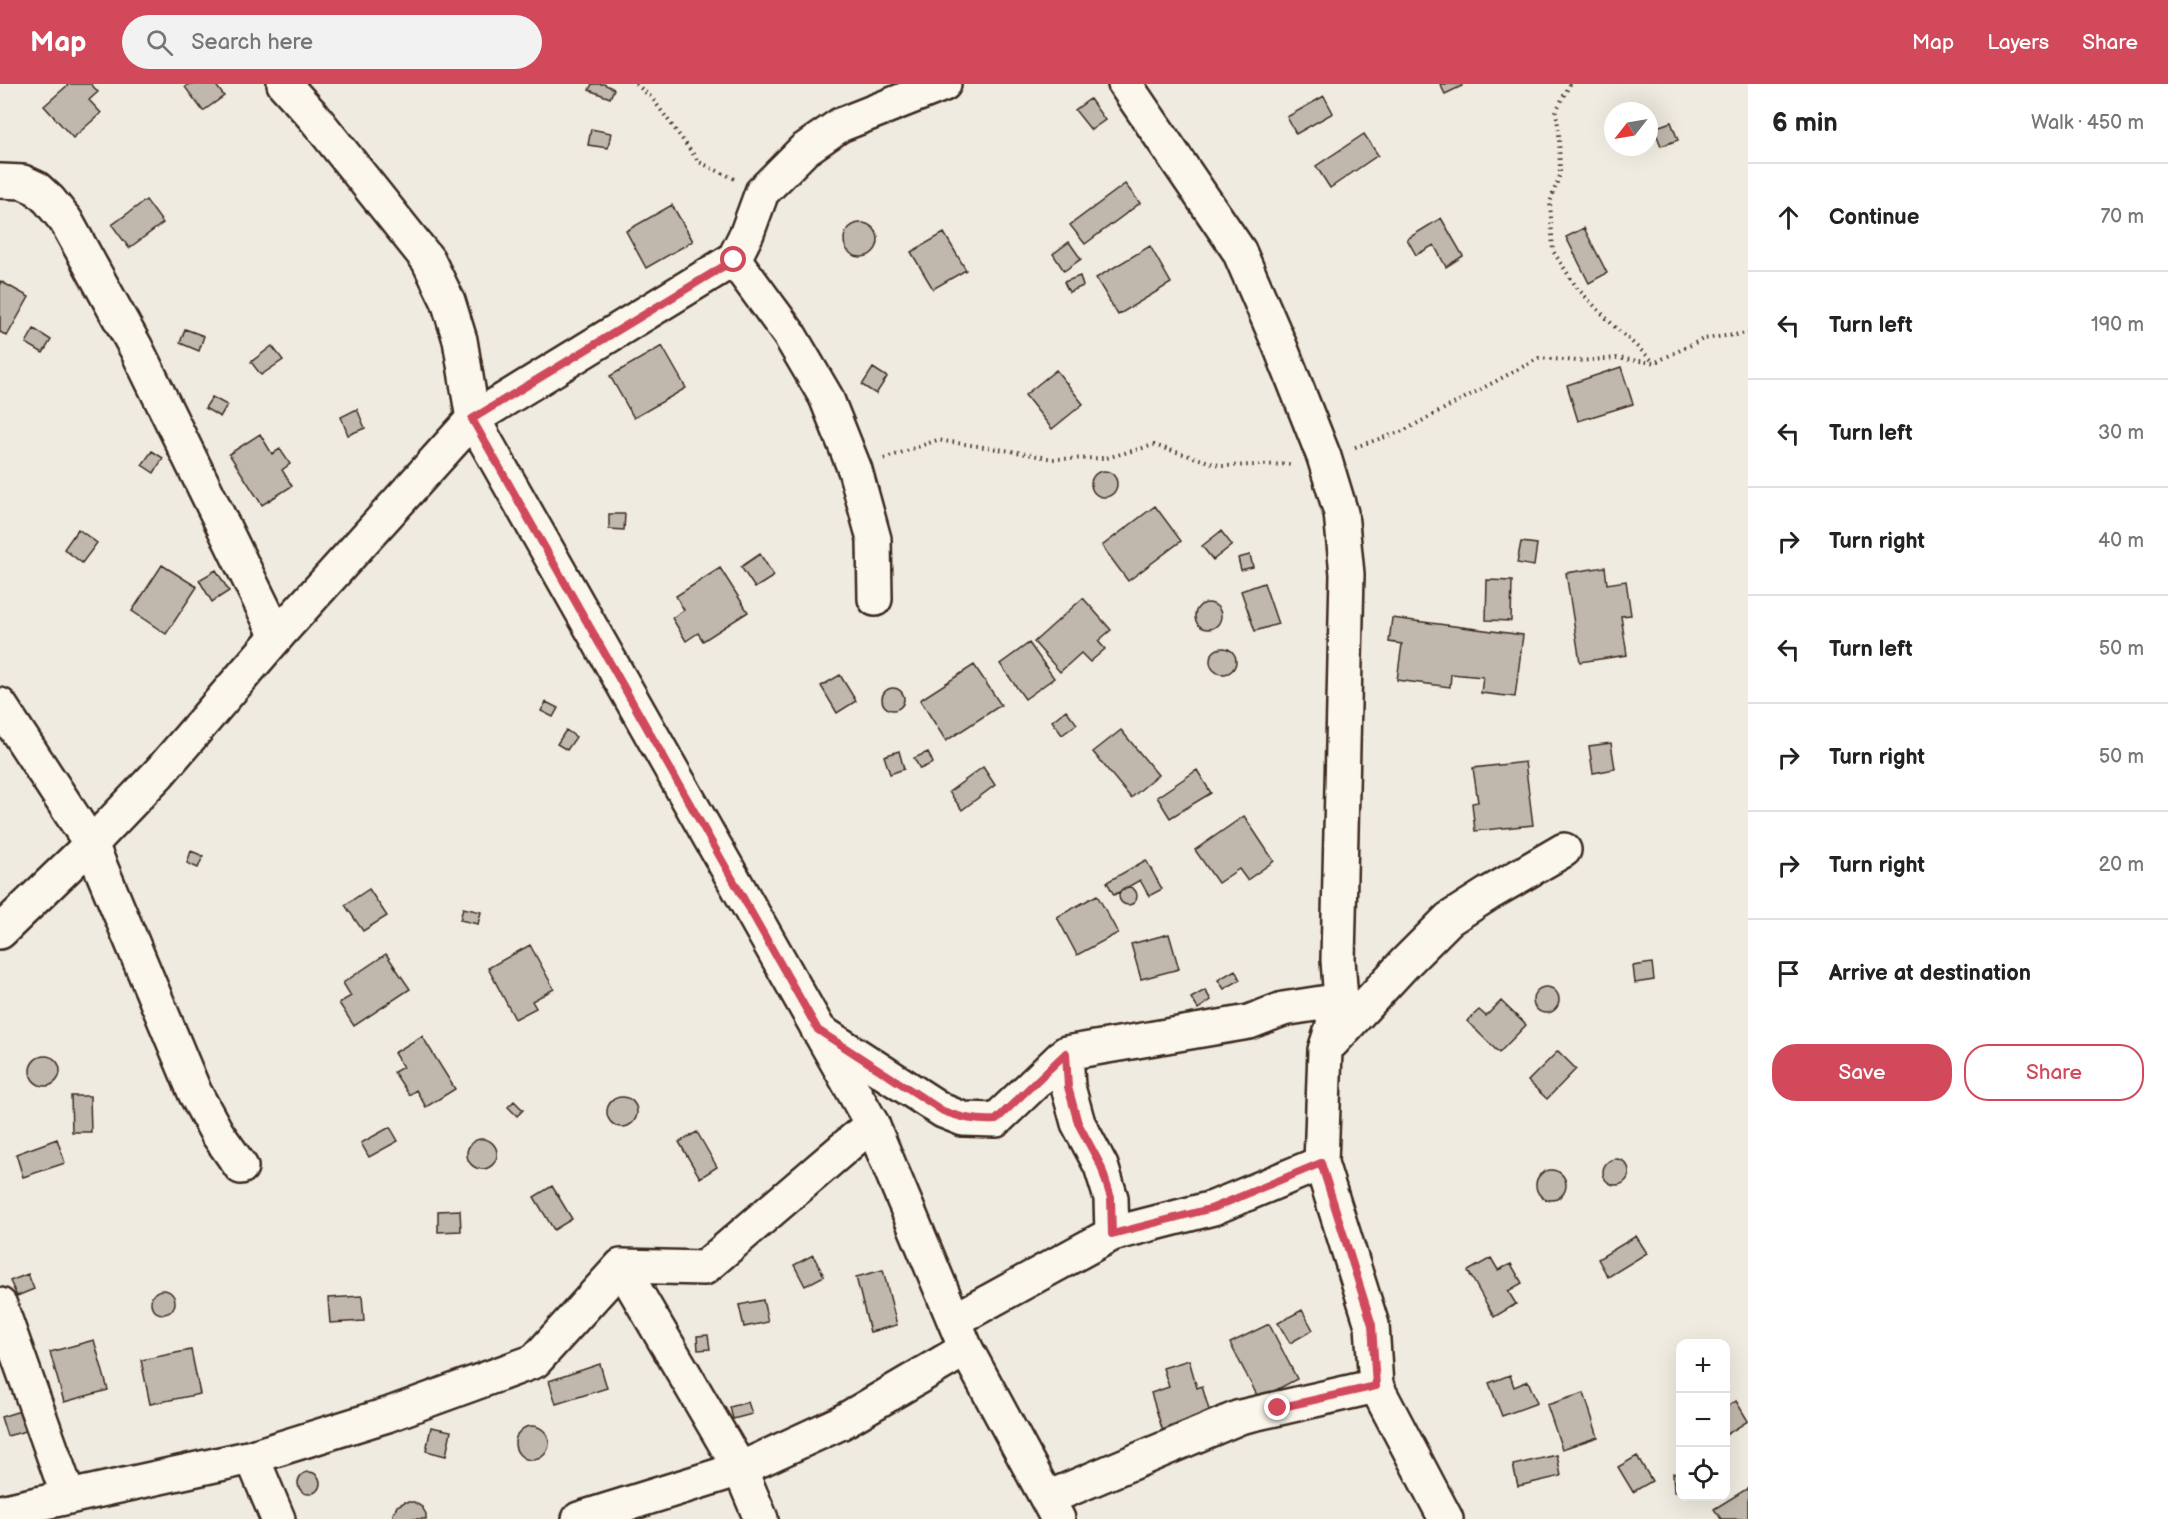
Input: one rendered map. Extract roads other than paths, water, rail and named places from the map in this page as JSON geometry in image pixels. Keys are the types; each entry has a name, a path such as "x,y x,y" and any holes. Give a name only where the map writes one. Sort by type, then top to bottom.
{"street":[{"path":"284,84 313,116 428,260 448,301 460,340 472,419 872,1124 961,1334 1053,1509 1240,1417 1376,1386"},
{"path":"0,932 91,844 159,773 277,636 472,419 734,260 762,192 804,150 840,125 944,84"},
{"path":"1125,84 1239,251 1324,457 1341,513 1347,574 1338,960 1341,1000 1325,1050 1321,1163 1372,1325 1376,1386 1446,1519"},
{"path":"0,181 23,182 36,188 66,221 136,348 277,636"},
{"path":"734,260 789,334 826,397 855,470 874,539 875,599"},
{"path":"0,705 91,844 195,1093 217,1133 241,1167"},
{"path":"1325,1050 1449,919 1564,850"},
{"path":"818,1030 943,1111 963,1119 996,1120 1066,1053 1249,1022 1282,1010 1341,1000"},
{"path":"1066,1053 1068,1087 1078,1123 1101,1166 1111,1198 1112,1234"},
{"path":"0,1512 252,1457 387,1415 535,1361 621,1266 704,1268 872,1124"},
{"path":"579,1519 740,1469 840,1423 961,1334 1112,1234 1213,1208 1321,1163"},
{"path":"621,1266 740,1469 761,1519"},
{"path":"0,1305 68,1496"},
{"path":"252,1457 278,1519"}]}
